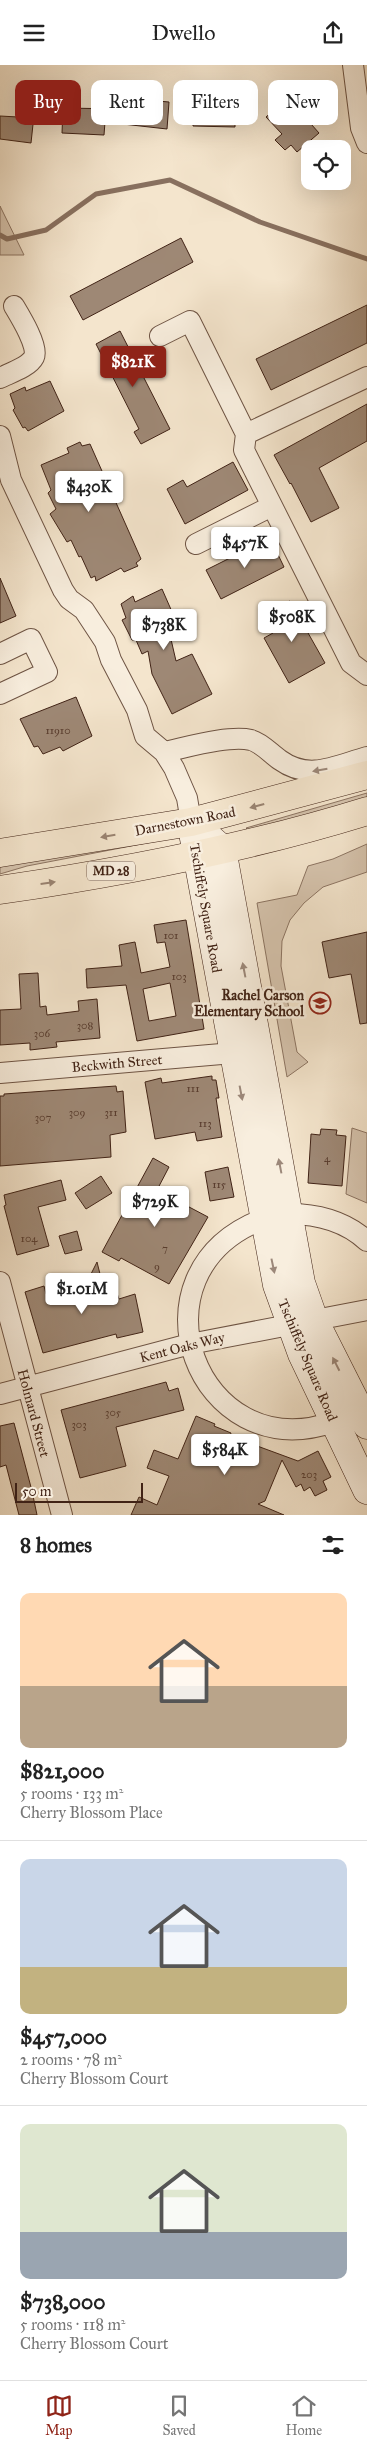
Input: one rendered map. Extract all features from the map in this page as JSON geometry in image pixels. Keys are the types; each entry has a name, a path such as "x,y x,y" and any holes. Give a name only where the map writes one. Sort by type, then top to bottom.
{"main road":[{"name":"Darnestown Road","path":"0,853 191,822 367,775"},
{"name":"MD 28","path":"0,890 58,881 209,852 367,811"}],"street":[{"path":"353,65 361,128 367,143"},
{"path":"0,378 24,366 34,357 36,348 14,306"},
{"path":"160,336 190,321 246,435 244,450 351,663 367,675"},
{"path":"246,435 367,377"},
{"path":"0,436 12,481 63,590 69,599 84,610 105,642 111,659 137,711 145,736 164,752 188,797 191,822"},
{"path":"196,545 272,506"},
{"path":"0,654 31,639 47,672 0,694"},
{"path":"164,752 238,739 254,741 294,769 304,772 320,771 367,757"},
{"name":"Tschiffely Square Road","path":"191,822 209,852 276,1216 277,1285 364,1411"},
{"name":"Tschiffely Square Road","path":"209,852 233,1053 276,1216"},
{"name":"Beckwith Street","path":"0,1073 233,1053"},
{"path":"333,1422 301,1429 284,1428 268,1425 238,1413 213,1391 203,1378 190,1344 188,1308 196,1278 224,1241 236,1231 276,1216 306,1214 335,1221 367,1241"},
{"name":"Holmard Street","path":"0,1282 62,1515"},
{"name":"Kent Oaks Way","path":"0,1394 190,1344 367,1310"},
{"name":"Tschiffely Square Road","path":"302,1322 333,1422 367,1490"}],"shaded area":[{"path":"0,206 24,255 0,255"},
{"path":"367,793 367,800 248,830 246,828"},
{"path":"157,841 27,866 0,874 0,864"},
{"path":"367,844 367,872 323,887 304,903 290,920 282,941 281,966 297,1052 308,1062 287,1077 257,903 297,895 308,866 333,859"},
{"path":"352,1128 367,1133 367,1203 346,1194"}],"building":[{"path":"163,101 169,102 167,129 132,125 163,125"},
{"path":"81,108 91,108 91,125 105,125 104,135 62,133 62,125 81,125"},
{"path":"0,116 15,117 15,125 33,125 31,143 0,139"},
{"path":"235,125 235,127 193,126"},
{"path":"274,125 312,125 319,133 311,140 301,140 301,149 297,152 291,145 285,150 275,140 282,134"},
{"path":"181,238 193,262 83,320 70,296"},
{"path":"367,305 367,343 271,390 256,359"},
{"path":"120,331 170,429 141,444 134,432 139,429 96,344"},
{"path":"50,381 64,411 28,431 25,427 23,428 13,410 15,408 10,394 25,387 26,391"},
{"path":"367,404 367,441 319,468 339,508 311,522 274,455"},
{"path":"80,442 82,446 90,444 141,559 136,563 138,566 124,572 121,568 96,581 95,576 91,578 71,540 67,542 50,514 56,509 48,493 51,490 41,465 69,453 67,448"},
{"path":"233,462 248,490 185,524 167,489 183,480 187,487"},
{"path":"270,538 284,567 221,599 206,570"},
{"path":"0,578 16,616 0,623"},
{"path":"162,589 180,630 170,635 176,661 192,654 212,694 172,714 152,674 148,651 142,654 136,640 132,640 122,620 126,618 121,604 133,596 135,602"},
{"path":"290,601 325,663 289,683 264,638 273,633 264,615"},
{"path":"76,697 92,736 63,751 60,747 43,754 38,746 34,747 20,719"},
{"path":"186,920 204,1029 137,1041 126,985 87,988 86,969 122,966 119,945 135,942 141,973 170,967 165,942 157,943 154,925","holes":["170,983 176,1016 149,1021 143,989"]},
{"path":"367,932 367,1023 360,1024 351,974 329,978 322,942"},
{"path":"38,973 40,1007 46,1006 47,1015 79,1011 78,1001 97,999 100,1038 56,1042 57,1047 30,1050 30,1043 0,1045 0,1010 21,1009 19,974"},
{"path":"212,1076 212,1080 216,1080 219,1098 216,1098 222,1137 197,1141 195,1132 155,1139 145,1082 161,1078 162,1083"},
{"path":"116,1086 117,1092 123,1091 126,1132 110,1135 111,1157 0,1166 0,1096 4,1096 4,1094"},
{"path":"321,1129 337,1130 336,1135 346,1136 342,1186 308,1183 311,1134 320,1135"},
{"path":"153,1158 169,1167 157,1190 208,1217 169,1284 121,1258 119,1261 102,1252"},
{"path":"228,1167 234,1197 210,1201 205,1172"},
{"path":"101,1176 112,1193 86,1209 75,1193"},
{"path":"61,1180 66,1200 38,1207 49,1246 17,1255 4,1206 6,1205 4,1195"},
{"path":"77,1231 82,1250 65,1254 59,1236"},
{"path":"97,1262 104,1290 100,1297 117,1293 119,1299 135,1294 143,1332 117,1338 116,1334 43,1353 25,1292 44,1286 46,1294 86,1284"},
{"path":"166,1382 169,1391 178,1388 184,1410 116,1427 126,1466 80,1478 61,1410"},
{"path":"196,1416 231,1433 230,1436 298,1461 318,1451 331,1477 323,1481 327,1490 315,1496 310,1487 304,1491 301,1484 296,1487 282,1460 265,1501 258,1504 284,1515 131,1515 139,1497 157,1505 169,1476 147,1468 154,1450 178,1459"},
{"path":"14,1423 37,1515 19,1515 6,1465 0,1467 0,1426"}],"waterway":[{"path":"0,235 7,239 46,230 96,194 170,180 260,222 367,259"}],"place":[{"name":"Rachel Carson Elementary School","path":"320,1003"}]}
